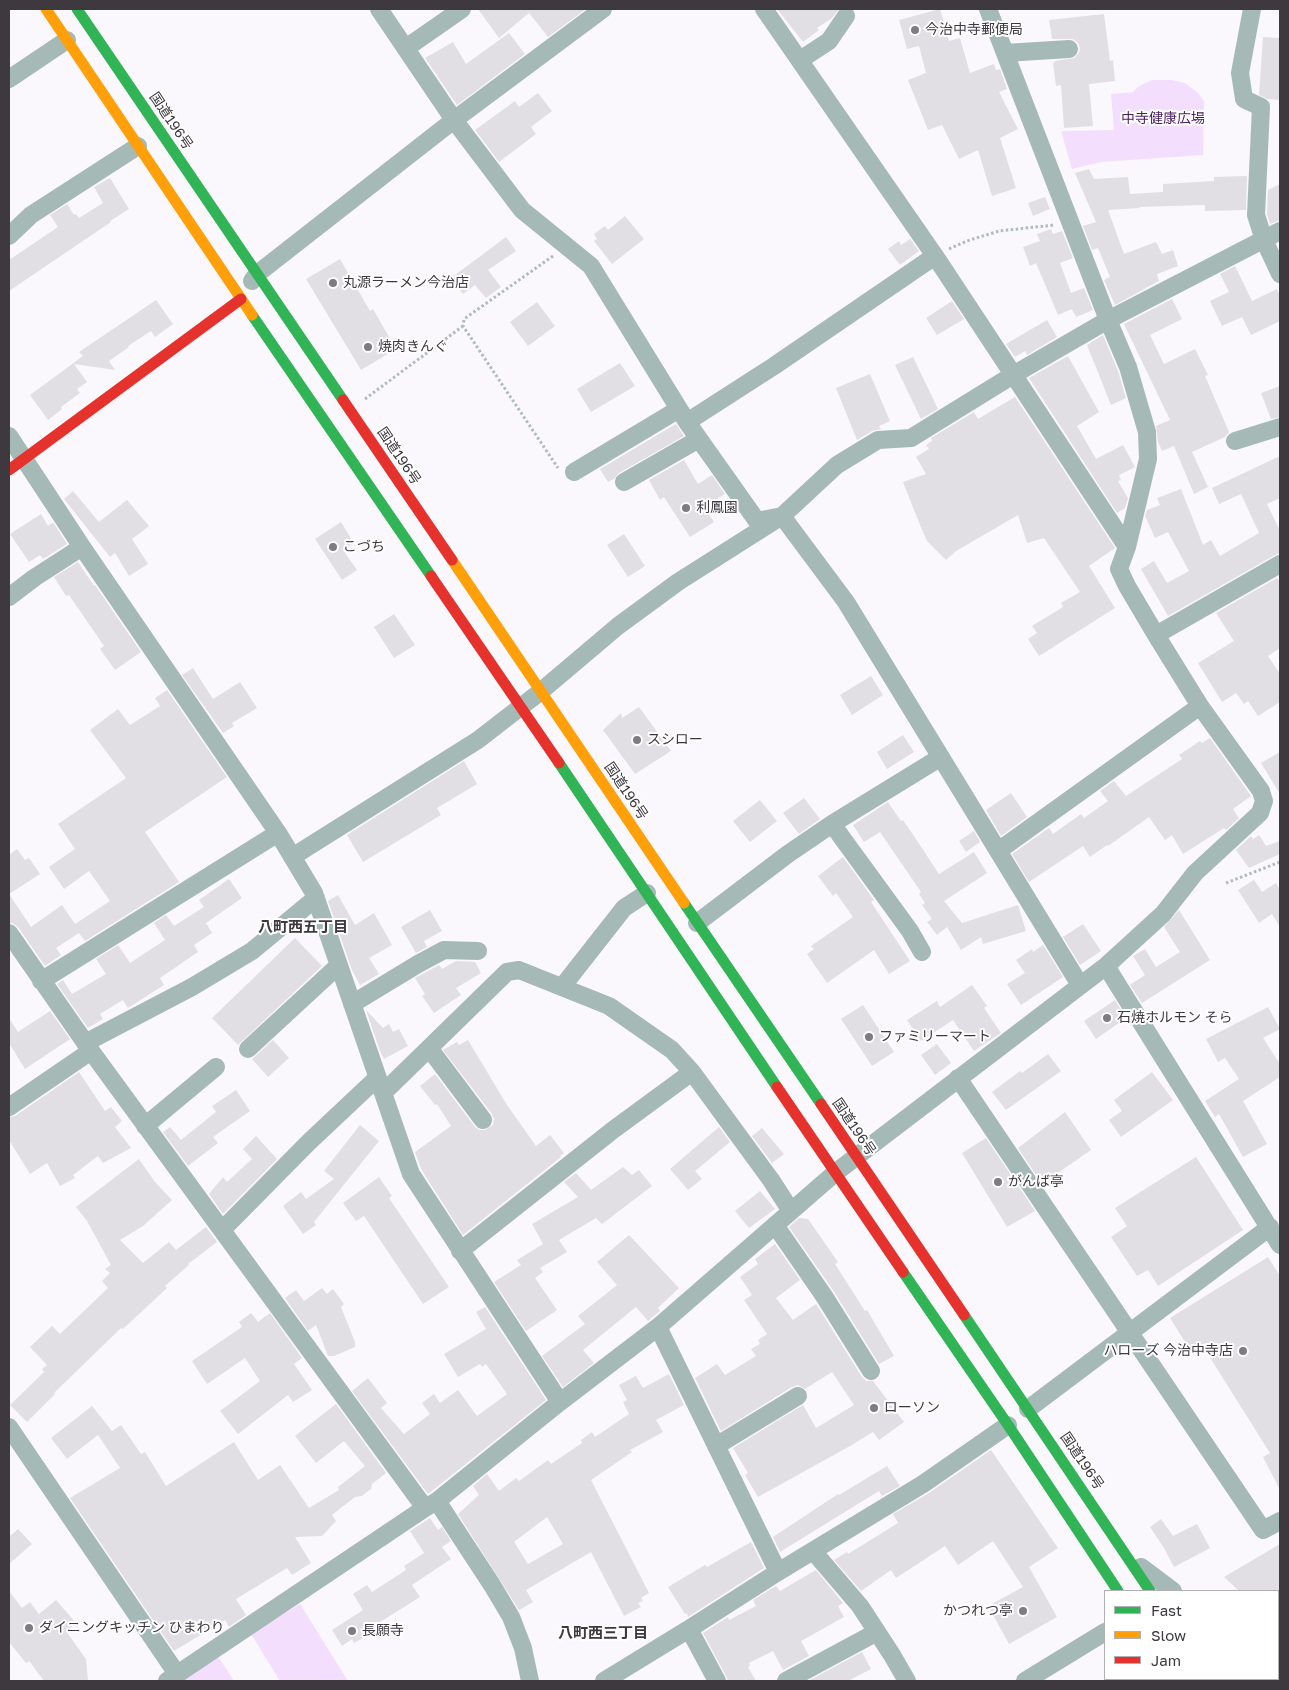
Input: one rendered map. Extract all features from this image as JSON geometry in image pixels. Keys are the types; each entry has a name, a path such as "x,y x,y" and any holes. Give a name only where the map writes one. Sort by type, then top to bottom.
{"main road":[{"path":"46,9 241,299 521,706 835,1173 1008,1425 1109,1583"},
{"name":"国道196号","path":"77,9 1149,1590"},
{"path":"9,470 241,299"}],"street":[{"path":"379,9 454,120 522,210 591,266 683,416 758,521 782,516"},
{"path":"406,48 462,9"},
{"path":"241,299 256,274 454,120 603,9"},
{"path":"764,9 935,256 1127,547"},
{"path":"9,1427 172,1678 431,1504 658,1327 835,1173 1106,966 1163,914 1195,873 1272,803 1200,706 1127,586 1119,569 1127,547 1148,459 1147,432 1128,367 1070,223 988,9"},
{"path":"1252,9 1240,73 1244,99 1261,107 1256,215 1264,240 1280,274"},
{"path":"800,60 829,41 846,16"},
{"path":"9,80 67,40"},
{"path":"1005,54 1069,49"},
{"path":"9,236 31,214 138,146"},
{"path":"292,857 478,740 540,692 618,626 678,582 782,516 837,465 878,440 911,438 1013,375 1108,320 1280,232"},
{"path":"574,472 683,416 774,366 935,256"},
{"path":"1235,441 1280,427"},
{"path":"9,436 82,547 278,834 316,898 411,1174 560,1402"},
{"path":"624,482 699,439"},
{"path":"782,516 846,602 1080,985"},
{"path":"9,597 34,578 82,547"},
{"path":"1156,635 1280,564"},
{"path":"998,851 1200,706"},
{"path":"697,923 788,854 832,824 941,756"},
{"path":"832,824 910,931 922,952"},
{"path":"41,981 278,834"},
{"path":"562,987 624,908 647,893"},
{"path":"9,1107 88,1047 252,951 316,898"},
{"path":"9,933 88,1047 222,1230 492,1585 511,1617 523,1648 530,1681"},
{"path":"352,1004 444,950 478,951"},
{"path":"248,1049 339,965"},
{"path":"1106,966 1280,1245"},
{"path":"222,1230 310,1142 429,1048 507,972 519,970 609,1006 672,1050 692,1072 771,1180 791,1211"},
{"path":"429,1048 483,1120"},
{"path":"146,1126 216,1067"},
{"path":"460,1250 613,1130 692,1072"},
{"path":"958,1078 1263,1530 1280,1520"},
{"path":"775,1225 824,1296 871,1371"},
{"path":"1028,1409 1270,1227"},
{"path":"658,1327 778,1572"},
{"path":"716,1446 798,1396"},
{"path":"604,1681 922,1484 1008,1425"},
{"path":"813,1551 860,1606 892,1654 907,1681"},
{"path":"1128,1558 1172,1590"},
{"path":"690,1629 717,1681"},
{"path":"786,1681 877,1632"},
{"path":"1029,1680 1104,1633"}],"path":[{"path":"935,256 967,241 999,231 1070,223"},
{"path":"567,246 464,319 463,326 559,470 566,473 574,472"},
{"path":"350,410 463,326"},
{"path":"1226,882 1280,862"}],"green space":[{"name":"中寺健康広場","path":"1152,80 1172,80 1185,83 1198,93 1204,101 1203,155 1101,162 1072,169 1061,131 1114,130 1111,94 1133,92 1139,86"},
{"path":"300,1604 348,1681 280,1681 251,1634"},
{"path":"217,1655 234,1681 179,1681"}],"building":[{"path":"478,9 586,9 548,37 529,13 499,38"},
{"path":"777,9 839,9 832,18 817,28 819,30 803,42"},
{"path":"940,9 949,41 960,38 970,73 994,64 996,70 1000,69 1007,89 999,92 1018,129 1000,138 1016,188 992,196 978,150 959,159 942,125 928,130 908,80 926,73 919,46 907,49 899,20"},
{"path":"1104,14 1110,61 1113,60 1115,81 1089,84 1093,126 1064,128 1061,85 1056,86 1053,63 1074,58 1079,53 1080,48 1073,39 1052,39 1049,20"},
{"path":"509,33 525,54 457,105 425,58 453,42 466,64"},
{"path":"1263,37 1280,38 1280,100 1267,99 1259,95"},
{"path":"538,93 552,111 531,127 536,134 499,162 475,130 515,101 519,107"},
{"path":"1089,169 1094,179 1128,177 1130,194 1163,192 1163,184 1214,181 1214,177 1247,176 1246,210 1205,211 1205,205 1108,210 1124,254 1156,242 1162,254 1173,250 1178,266 1157,274 1159,281 1115,305 1104,280 1110,277 1098,248 1092,250 1083,226 1096,222 1075,173"},
{"path":"110,178 129,209 9,291 9,260 58,227 50,215 67,204 74,215 76,214 79,218 103,203 94,187"},
{"path":"1280,184 1280,220 1270,224 1267,214 1268,190"},
{"path":"1045,197 1050,209 1033,216 1028,203"},
{"path":"625,216 644,239 612,264 594,241 597,239 594,234 605,226 608,230"},
{"path":"1051,229 1053,234 1062,231 1073,258 1060,263 1071,293 1084,288 1093,310 1076,317 1072,309 1058,315 1036,263 1030,266 1023,247 1040,241 1037,234"},
{"path":"506,237 516,251 488,270 501,287 486,298 475,285 463,294 451,278"},
{"path":"910,239 919,251 900,265 888,249 899,241 901,245"},
{"path":"340,259 370,311 373,309 396,349 361,370 306,279"},
{"path":"1235,266 1252,301 1277,289 1280,296 1280,321 1251,335 1242,317 1222,326 1210,301 1229,292 1220,274"},
{"path":"1172,299 1182,319 1150,335 1164,364 1195,349 1208,375 1205,376 1229,432 1225,437 1192,452 1208,487 1194,494 1174,446 1162,451 1158,442 1156,426 1170,420 1124,324"},
{"path":"156,300 173,324 155,337 151,331 109,361 115,370 74,364 87,382 77,389 80,393 61,407 62,409 48,420 30,395 83,356 79,352"},
{"path":"952,301 964,319 937,335 926,318"},
{"path":"537,302 555,326 528,346 510,322"},
{"path":"1047,320 1057,337 1027,355 1025,351 1015,357 1006,344"},
{"path":"1103,335 1118,371 1126,398 1111,405 1087,345"},
{"path":"1068,356 1099,412 1077,426 1096,459 1123,445 1135,467 1119,475 1121,480 1118,481 1128,498 1125,508 1117,513 1029,378"},
{"path":"913,357 938,409 921,419 895,365"},
{"path":"620,363 635,386 591,412 577,389"},
{"path":"870,374 890,421 879,426 881,429 872,431 857,440 836,388"},
{"path":"1280,386 1280,417 1271,419 1261,393"},
{"path":"1015,397 1115,548 1089,566 1115,608 1039,656 1028,639 1037,633 1032,626 1063,607 1061,603 1080,592 1044,538 1027,543 1018,515 956,551 946,560 927,541 903,482 926,474 916,457 929,449 926,445 932,441 931,438 974,412 978,419"},
{"path":"676,424 684,436 619,473 608,482 600,469"},
{"path":"1280,456 1280,498 1267,504 1280,531 1280,553 1168,616 1141,569 1154,561 1167,583 1189,571 1168,532 1155,538 1145,516 1147,510 1160,505 1157,498 1181,489 1203,545 1211,540 1220,556 1259,533 1241,494 1219,504 1212,488"},
{"path":"684,460 698,484 712,475 725,494 704,507 714,522 690,537 664,497 660,500 649,480"},
{"path":"73,491 99,522 127,500 149,526 132,539 148,564 129,576 115,553 110,557 64,499"},
{"path":"41,514 48,526 53,522 67,544 43,559 40,555 29,562 10,534"},
{"path":"341,522 354,543 343,550 357,570 342,580 315,539"},
{"path":"624,534 645,566 628,577 607,545"},
{"path":"78,562 141,652 115,670 100,649 104,646 69,595 66,596 54,577"},
{"path":"1277,578 1280,582 1280,648 1268,656 1280,674 1280,702 1258,716 1248,701 1244,704 1236,693 1222,702 1198,663 1234,641 1216,613"},
{"path":"394,614 415,645 394,658 374,627"},
{"path":"193,668 213,699 240,682 257,708 232,723 234,726 223,733 182,675"},
{"path":"871,676 883,695 852,715 840,695"},
{"path":"167,690 227,777 145,832 179,882 85,941 79,933 56,948 61,955 45,966 18,927 9,922 9,894 31,927 62,905 75,924 110,901 89,871 64,889 49,867 75,849 58,824 126,778 90,730 118,709 130,725 160,706 155,698"},
{"name":"スシロー","path":"639,707 671,751 635,774 603,730 621,713 622,718"},
{"path":"903,735 914,752 887,769 877,752"},
{"path":"1210,738 1251,796 1233,809 1239,818 1226,830 1224,828 1183,854 1172,835 1165,840 1149,817 1090,857 1083,846 1029,882 1012,854 1049,828 1053,834 1081,814 1084,818 1108,801 1100,791 1114,781 1126,796 1182,759 1179,755 1200,741 1202,743"},
{"path":"1280,752 1280,794 1261,763"},
{"path":"464,761 477,784 437,808 441,815 363,862 347,835"},
{"path":"1011,793 1027,817 1001,836 986,810"},
{"path":"804,798 820,819 799,834 783,813"},
{"path":"760,800 777,821 750,842 733,821"},
{"path":"888,802 901,821 903,820 939,874 974,852 987,873 944,901 962,923 1018,905 1026,931 983,944 981,937 961,950 947,927 937,935 927,922 932,919 922,905 925,903 919,894 921,892 880,832 864,842 853,825"},
{"path":"974,831 980,842 966,852 959,841"},
{"path":"1259,835 1266,846 1280,841 1280,854 1249,868 1236,850 1251,836 1253,839"},
{"path":"17,849 25,860 29,858 40,874 9,894 9,855"},
{"path":"843,857 874,900 871,902 910,961 889,974 874,950 827,983 807,954 814,949 811,946 853,917 836,893 833,896 818,876"},
{"path":"229,879 242,898 206,923 212,933 194,945 198,952 160,978 164,985 128,1008 123,1000 100,1014 103,1019 88,1028 57,984 63,980 72,994 106,974 96,959 118,945 130,963 165,940 154,923 166,915 174,926 204,907 199,900"},
{"path":"1254,880 1262,892 1276,883 1280,890 1280,927 1272,914 1259,923 1238,890"},
{"path":"338,895 355,925 374,913 392,945 369,958 379,974 360,985 352,970 328,901"},
{"path":"430,910 442,931 424,941 427,947 416,953 401,927"},
{"path":"1179,910 1210,960 1142,1003 1130,985 1145,975 1133,956 1145,949 1156,967 1180,952 1164,927"},
{"path":"1083,924 1101,951 1080,965 1063,937"},
{"path":"295,938 322,966 238,1045 212,1018"},
{"path":"1043,945 1063,977 1021,1005 1007,984 1025,973 1016,960 1032,949 1033,952"},
{"path":"456,961 475,962 481,973 456,988 461,995 434,1013 422,996 425,994 415,978 439,965 442,969"},
{"path":"972,985 987,1006 984,1008 1001,1033 974,1051 953,1020 921,1041 907,1020 937,1001 940,1007"},
{"path":"1115,1000 1126,1018 1096,1039 1084,1021"},
{"name":"ファミリーマート","path":"863,1005 894,1052 872,1066 841,1019"},
{"path":"1268,1007 1280,1029 1263,1038 1280,1064 1280,1077 1243,1101 1267,1144 1243,1157 1219,1114 1215,1117 1205,1101 1239,1079 1225,1058 1218,1062 1206,1039"},
{"path":"366,1010 383,1028 389,1024 393,1032 399,1029 408,1046 384,1059"},
{"path":"50,1011 70,1039 25,1069 9,1043 9,1018 18,1032"},
{"path":"273,1040 289,1058 268,1077 252,1059"},
{"path":"468,1040 507,1105 536,1146 550,1135 564,1153 463,1235 421,1169 415,1152 451,1126 437,1104 435,1105 420,1086 435,1074 475,1127 479,1130 485,1130 493,1125 494,1119 492,1114 443,1050 457,1042 459,1045"},
{"path":"937,1044 951,1063 935,1075 921,1055"},
{"path":"1048,1054 1061,1071 1006,1110 992,1092 1020,1071 1022,1073"},
{"path":"79,1072 105,1111 111,1107 122,1121 115,1127 131,1148 103,1163 98,1156 73,1175 75,1178 60,1186 47,1163 30,1174 9,1140 9,1117 15,1116"},
{"path":"1152,1072 1173,1100 1121,1137 1109,1120 1122,1111 1114,1100"},
{"path":"236,1090 250,1111 213,1137 218,1143 188,1166 163,1132 170,1127 181,1140 216,1112 212,1106"},
{"path":"1065,1112 1091,1150 1042,1184 1018,1148"},
{"path":"360,1125 379,1141 314,1222 316,1225 303,1234 283,1206 301,1192 306,1199 334,1179 324,1171"},
{"path":"719,1127 730,1142 695,1171 702,1179 688,1190 670,1169"},
{"path":"762,1128 784,1154 772,1163 752,1136"},
{"path":"256,1136 277,1159 223,1214 209,1194 223,1177 227,1182 252,1159 243,1149"},
{"name":"がんば亭","path":"986,1138 1035,1211 1007,1227 962,1153"},
{"path":"1196,1157 1243,1230 1158,1286 1148,1270 1137,1276 1111,1237 1127,1226 1115,1208"},
{"path":"139,1159 155,1182 172,1200 143,1226 120,1240 143,1263 169,1242 176,1250 206,1227 217,1242 188,1264 165,1286 167,1288 123,1329 121,1328 27,1422 10,1405 44,1372 42,1369 47,1365 30,1347 52,1326 60,1334 108,1288 102,1281 110,1273 105,1269 111,1265 87,1221 76,1207"},
{"path":"623,1167 632,1175 639,1170 652,1186 602,1224 596,1218 559,1240 567,1252 540,1268 543,1272 535,1278 557,1310 526,1331 494,1282 521,1265 517,1260 543,1244 532,1224 578,1197 564,1182 576,1173 591,1190"},
{"path":"379,1177 392,1196 389,1198 449,1287 423,1304 364,1216 356,1221 343,1203"},
{"path":"760,1191 775,1209 749,1228 735,1211"},
{"path":"799,1218 808,1219 838,1262 835,1264 865,1311 867,1310 894,1356 879,1364 833,1290 789,1227"},
{"path":"629,1235 679,1288 658,1308 660,1311 648,1321 636,1307 583,1350 594,1363 563,1387 542,1356 585,1324 578,1316 617,1285 597,1262"},
{"path":"775,1244 800,1280 776,1298 793,1320 816,1304 862,1377 866,1381 873,1381 904,1422 879,1440 873,1432 758,1497 745,1475 748,1473 733,1448 803,1405 816,1428 854,1405 832,1372 805,1389 798,1385 792,1387 721,1431 695,1378 717,1364 725,1375 756,1356 751,1349 760,1344 758,1340 767,1334 744,1300 752,1295 740,1277 758,1264 755,1259"},
{"name":"ハローズ 今治中寺店","path":"1268,1257 1280,1276 1280,1490 1263,1457 1270,1453 1204,1348 1193,1355 1170,1318"},
{"path":"322,1288 327,1294 333,1289 344,1304 341,1307 355,1342 355,1347 334,1356 328,1356 316,1325 308,1331 285,1298 296,1290 304,1301"},
{"path":"485,1307 546,1400 428,1494 352,1391 368,1378 387,1403 381,1408 404,1434 430,1414 422,1403 434,1394 440,1403 458,1390 477,1416 507,1394 486,1364 482,1367 480,1364 458,1377 444,1354 486,1329 476,1312"},
{"path":"251,1313 258,1322 270,1313 302,1358 294,1364 312,1390 293,1402 288,1395 238,1434 220,1411 260,1381 245,1358 207,1384 192,1361 242,1327 239,1322"},
{"path":"669,1374 684,1405 656,1420 663,1432 630,1450 632,1452 591,1480 649,1593 641,1598 643,1601 638,1603 641,1607 624,1616 591,1552 526,1590 533,1602 519,1610 458,1514 479,1495 473,1486 487,1474 499,1491 516,1478 519,1481 548,1460 551,1464 582,1443 581,1440 592,1432 595,1437 629,1414 623,1402 627,1400 619,1385 636,1376 643,1388","holes":["547,1517 563,1544 528,1564 514,1542"]},
{"path":"336,1404 386,1473 372,1484 371,1489 362,1496 355,1497 332,1515 336,1521 322,1536 295,1537 311,1563 292,1575 287,1568 236,1599 246,1615 229,1627 225,1620 174,1651 70,1498 120,1468 98,1435 67,1459 51,1438 92,1406 112,1431 121,1425 141,1454 145,1452 166,1486 234,1442 258,1480 280,1465 309,1508 339,1490 338,1487 365,1466 344,1441 316,1463 295,1436"},
{"path":"991,1450 1058,1548 1029,1567 1057,1617 1009,1644 988,1606 1023,1587 993,1541 958,1565 945,1546 896,1578 891,1570 861,1591 834,1560 847,1552 848,1554 898,1523 893,1514 929,1493"},
{"path":"887,1466 900,1486 882,1496 879,1491 780,1552 773,1537 838,1494"},
{"path":"430,1518 438,1530 442,1527 451,1541 442,1547 451,1559 412,1585 420,1597 369,1629 371,1633 354,1643 352,1639 342,1646 332,1630 363,1610 353,1594 367,1585 372,1592 406,1570 404,1566 424,1553 410,1531"},
{"path":"1161,1519 1173,1536 1197,1524 1210,1548 1174,1567 1150,1527"},
{"path":"18,1529 32,1544 9,1564 9,1537"},
{"path":"751,1542 764,1568 688,1617 668,1587 705,1565 707,1567"},
{"path":"1280,1544 1280,1591 1238,1590 1224,1577"},
{"path":"816,1570 843,1603 838,1606 844,1617 801,1641 809,1656 783,1670 773,1651 749,1663 750,1666 748,1667 756,1681 728,1681 703,1633 728,1617 729,1620 756,1606 753,1600 776,1586 780,1591"},
{"path":"9,1591 22,1608 30,1602 39,1614 56,1600 76,1623 66,1631 86,1659 88,1681 44,1681 29,1661 26,1663 9,1642"},
{"path":"862,1652 871,1669 848,1681 808,1681"}],"traffic: fast":[{"path":"77,9 343,400"},
{"path":"252,315 431,576"},
{"path":"559,763 777,1087"},
{"path":"684,903 821,1104"},
{"path":"903,1272 1008,1425 1117,1590"},
{"path":"964,1315 1149,1590"}],"traffic: slow":[{"path":"46,9 252,315"},
{"path":"452,560 684,903"}],"traffic: jam":[{"path":"9,470 241,299"},
{"path":"343,400 452,560"},
{"path":"431,576 559,763"},
{"path":"777,1087 903,1272"},
{"path":"821,1104 964,1315"}],"place":[{"name":"今治中寺郵便局","path":"915,30"},
{"name":"丸源ラーメン今治店","path":"333,283"},
{"name":"焼肉きんぐ","path":"368,347"},
{"name":"利鳳園","path":"686,508"},
{"name":"こづち","path":"333,547"},
{"name":"スシロー","path":"637,740"},
{"name":"石焼ホルモン そら","path":"1107,1018"},
{"name":"ファミリーマート","path":"869,1037"},
{"name":"がんば亭","path":"998,1182"},
{"name":"ハローズ 今治中寺店","path":"1243,1351"},
{"name":"ローソン","path":"874,1408"},
{"name":"かつれつ亭","path":"1023,1611"},
{"name":"ダイニングキッチン ひまわり","path":"29,1628"},
{"name":"長願寺","path":"352,1631"}],"district":[{"name":"八町西五丁目","path":"303,927"},
{"name":"八町西三丁目","path":"603,1633"}]}
